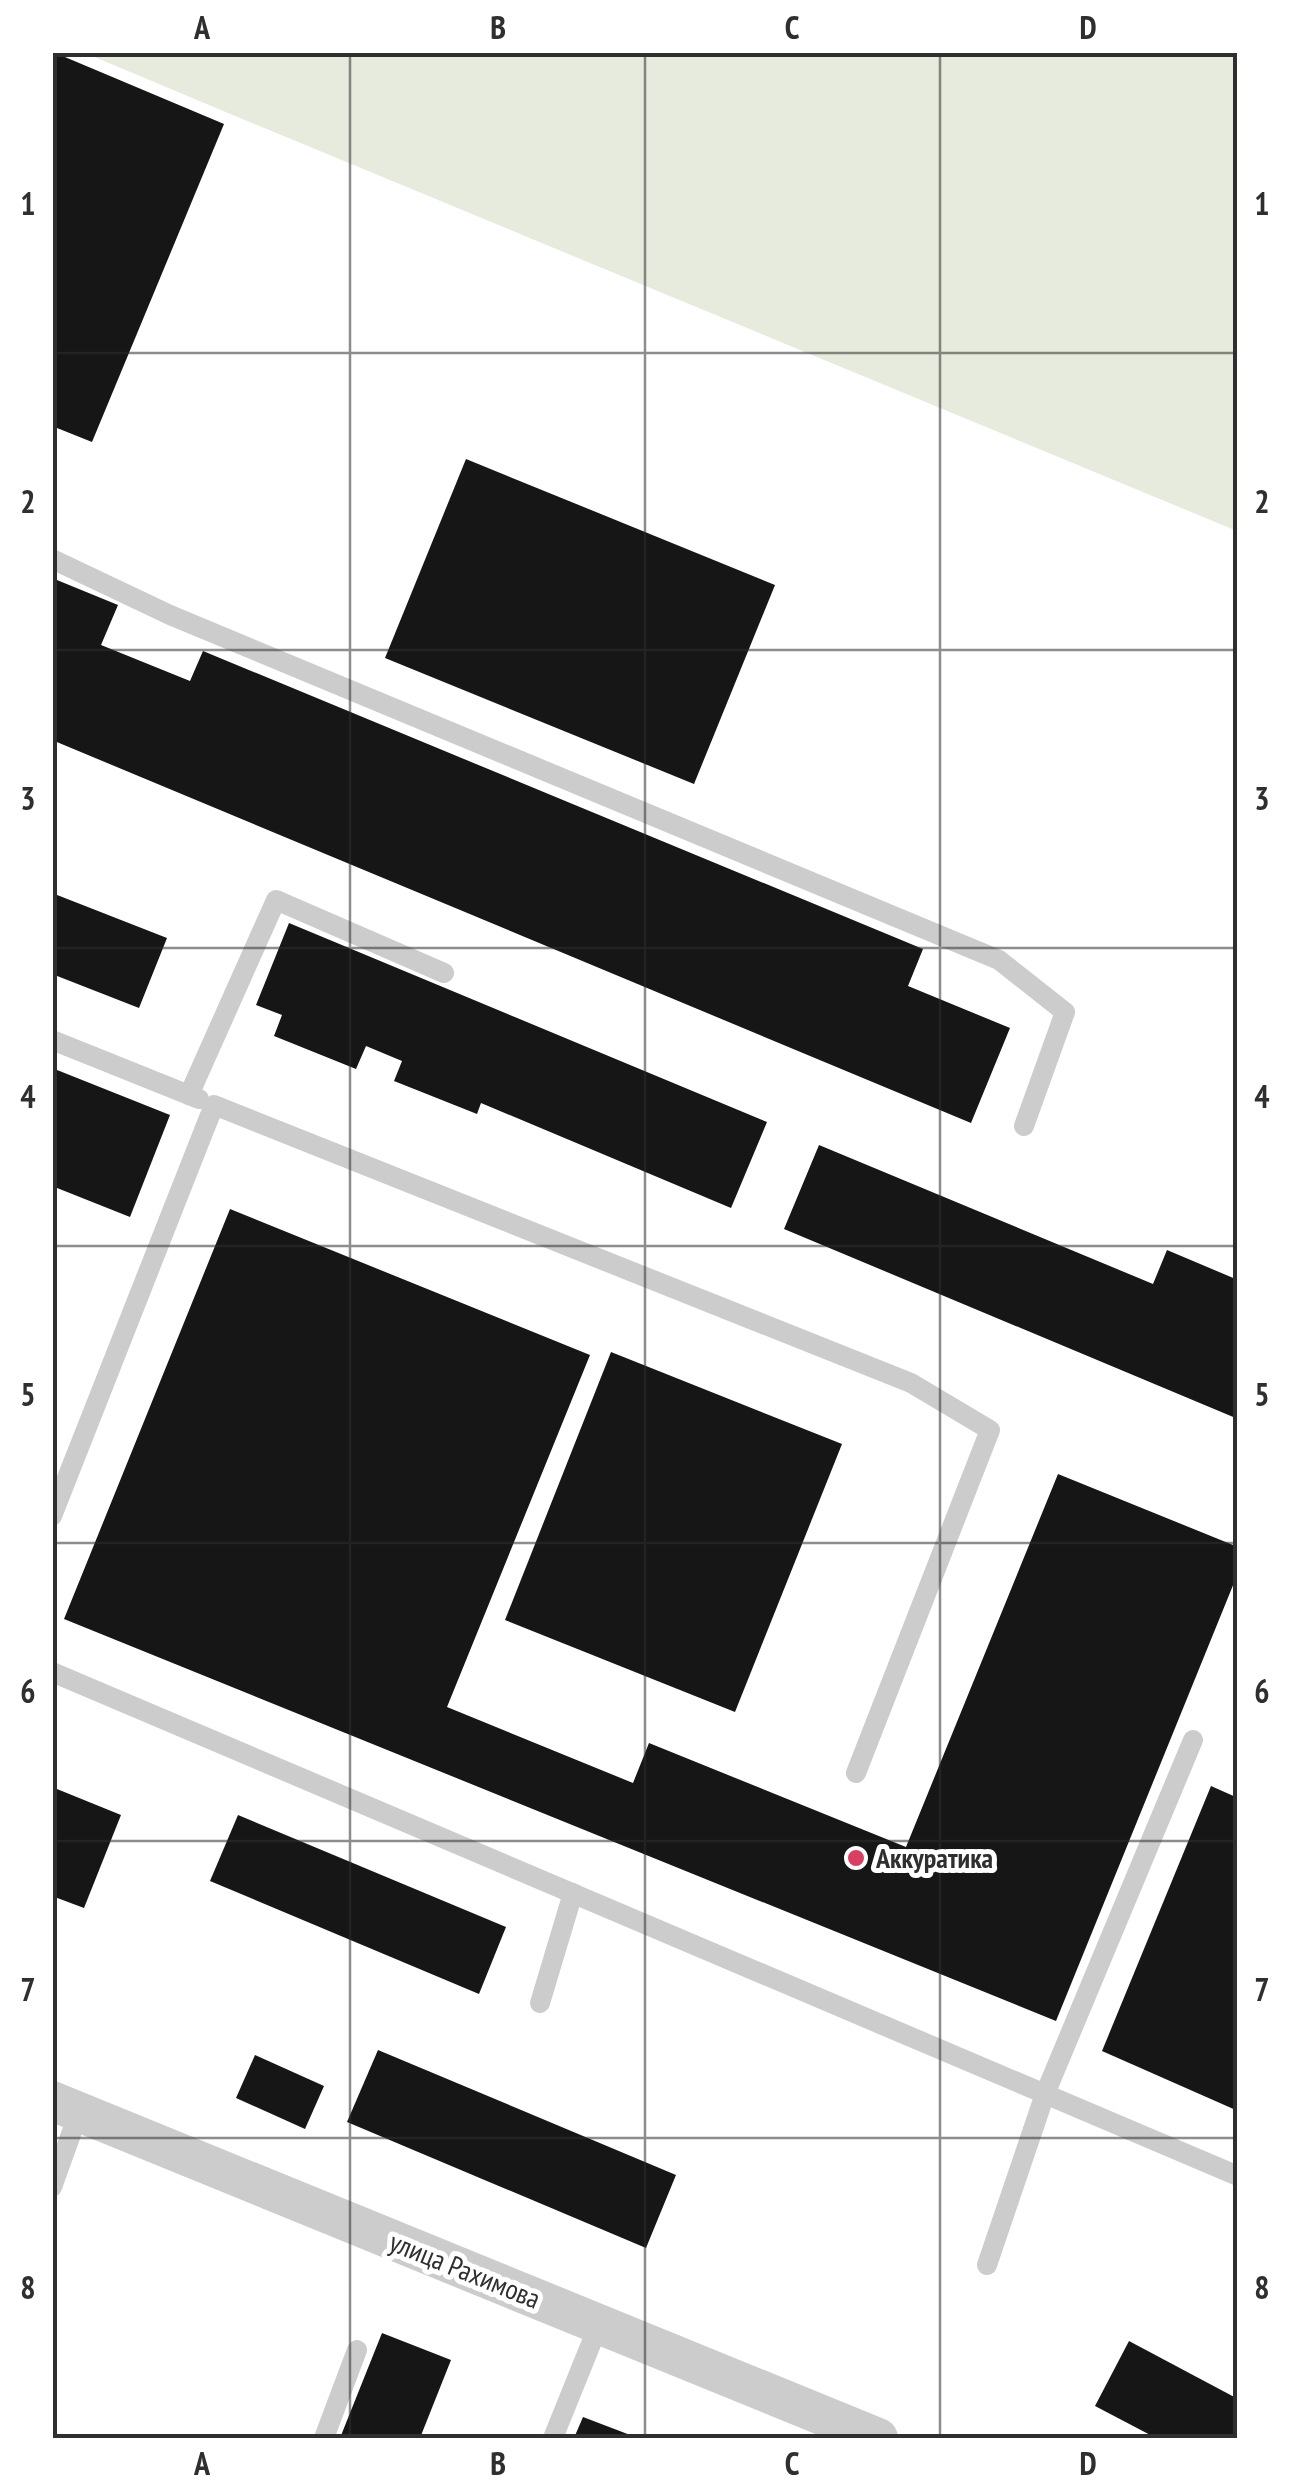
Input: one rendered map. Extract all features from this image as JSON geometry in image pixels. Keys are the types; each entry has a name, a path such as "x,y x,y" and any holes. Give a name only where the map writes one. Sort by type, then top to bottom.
{"street":[{"name":"улица Рахимова","path":"66,2106 878,2438"}],"lane":[{"path":"52,558 170,615 1000,960 1065,1012 1024,1126"},
{"path":"189,1095 276,900 444,972"},
{"path":"52,1040 912,1383 990,1430 856,1773"},
{"path":"52,1516 214,1105"},
{"path":"52,1672 1238,2176"},
{"path":"987,2265 1046,2094 1192,1740"},
{"path":"540,2003 573,1893"},
{"path":"52,2187 66,2106"},
{"path":"553,2438 599,2324"},
{"path":"324,2438 357,2350"}],"shaded area":[{"path":"85,53 1237,53 1237,531 240,118"}],"building":[{"path":"53,52 224,124 92,442 52,426"},
{"path":"466,459 775,585 694,784 385,658"},
{"path":"52,578 118,605 101,645 190,681 203,651 923,949 908,986 1010,1028 971,1123 52,740"},
{"path":"52,893 167,938 139,1008 52,974"},
{"path":"289,923 767,1122 731,1208 481,1103 477,1114 394,1081 402,1061 366,1046 356,1069 274,1036 282,1015 256,1005"},
{"path":"52,1068 170,1115 130,1217 52,1186"},
{"path":"819,1145 1153,1284 1167,1250 1238,1280 1238,1419 784,1229"},
{"path":"230,1209 590,1355 447,1707 633,1783 649,1743 906,1847 1058,1474 1238,1547 1238,1573 1056,2021 64,1619"},
{"path":"611,1352 842,1444 735,1712 505,1620"},
{"path":"1211,1786 1238,1798 1238,2111 1102,2051"},
{"path":"52,1787 121,1815 84,1908 52,1896"},
{"path":"238,1815 506,1927 479,1994 210,1881"},
{"path":"378,2050 676,2175 646,2248 347,2122"},
{"path":"255,2055 324,2086 305,2129 236,2098"},
{"path":"382,2333 451,2360 420,2438 340,2438"},
{"path":"1129,2341 1238,2399 1238,2438 1156,2438 1095,2406"},
{"path":"583,2417 638,2438 574,2438"}],"place":[{"name":"Аккуратика","path":"856,1858"}]}
